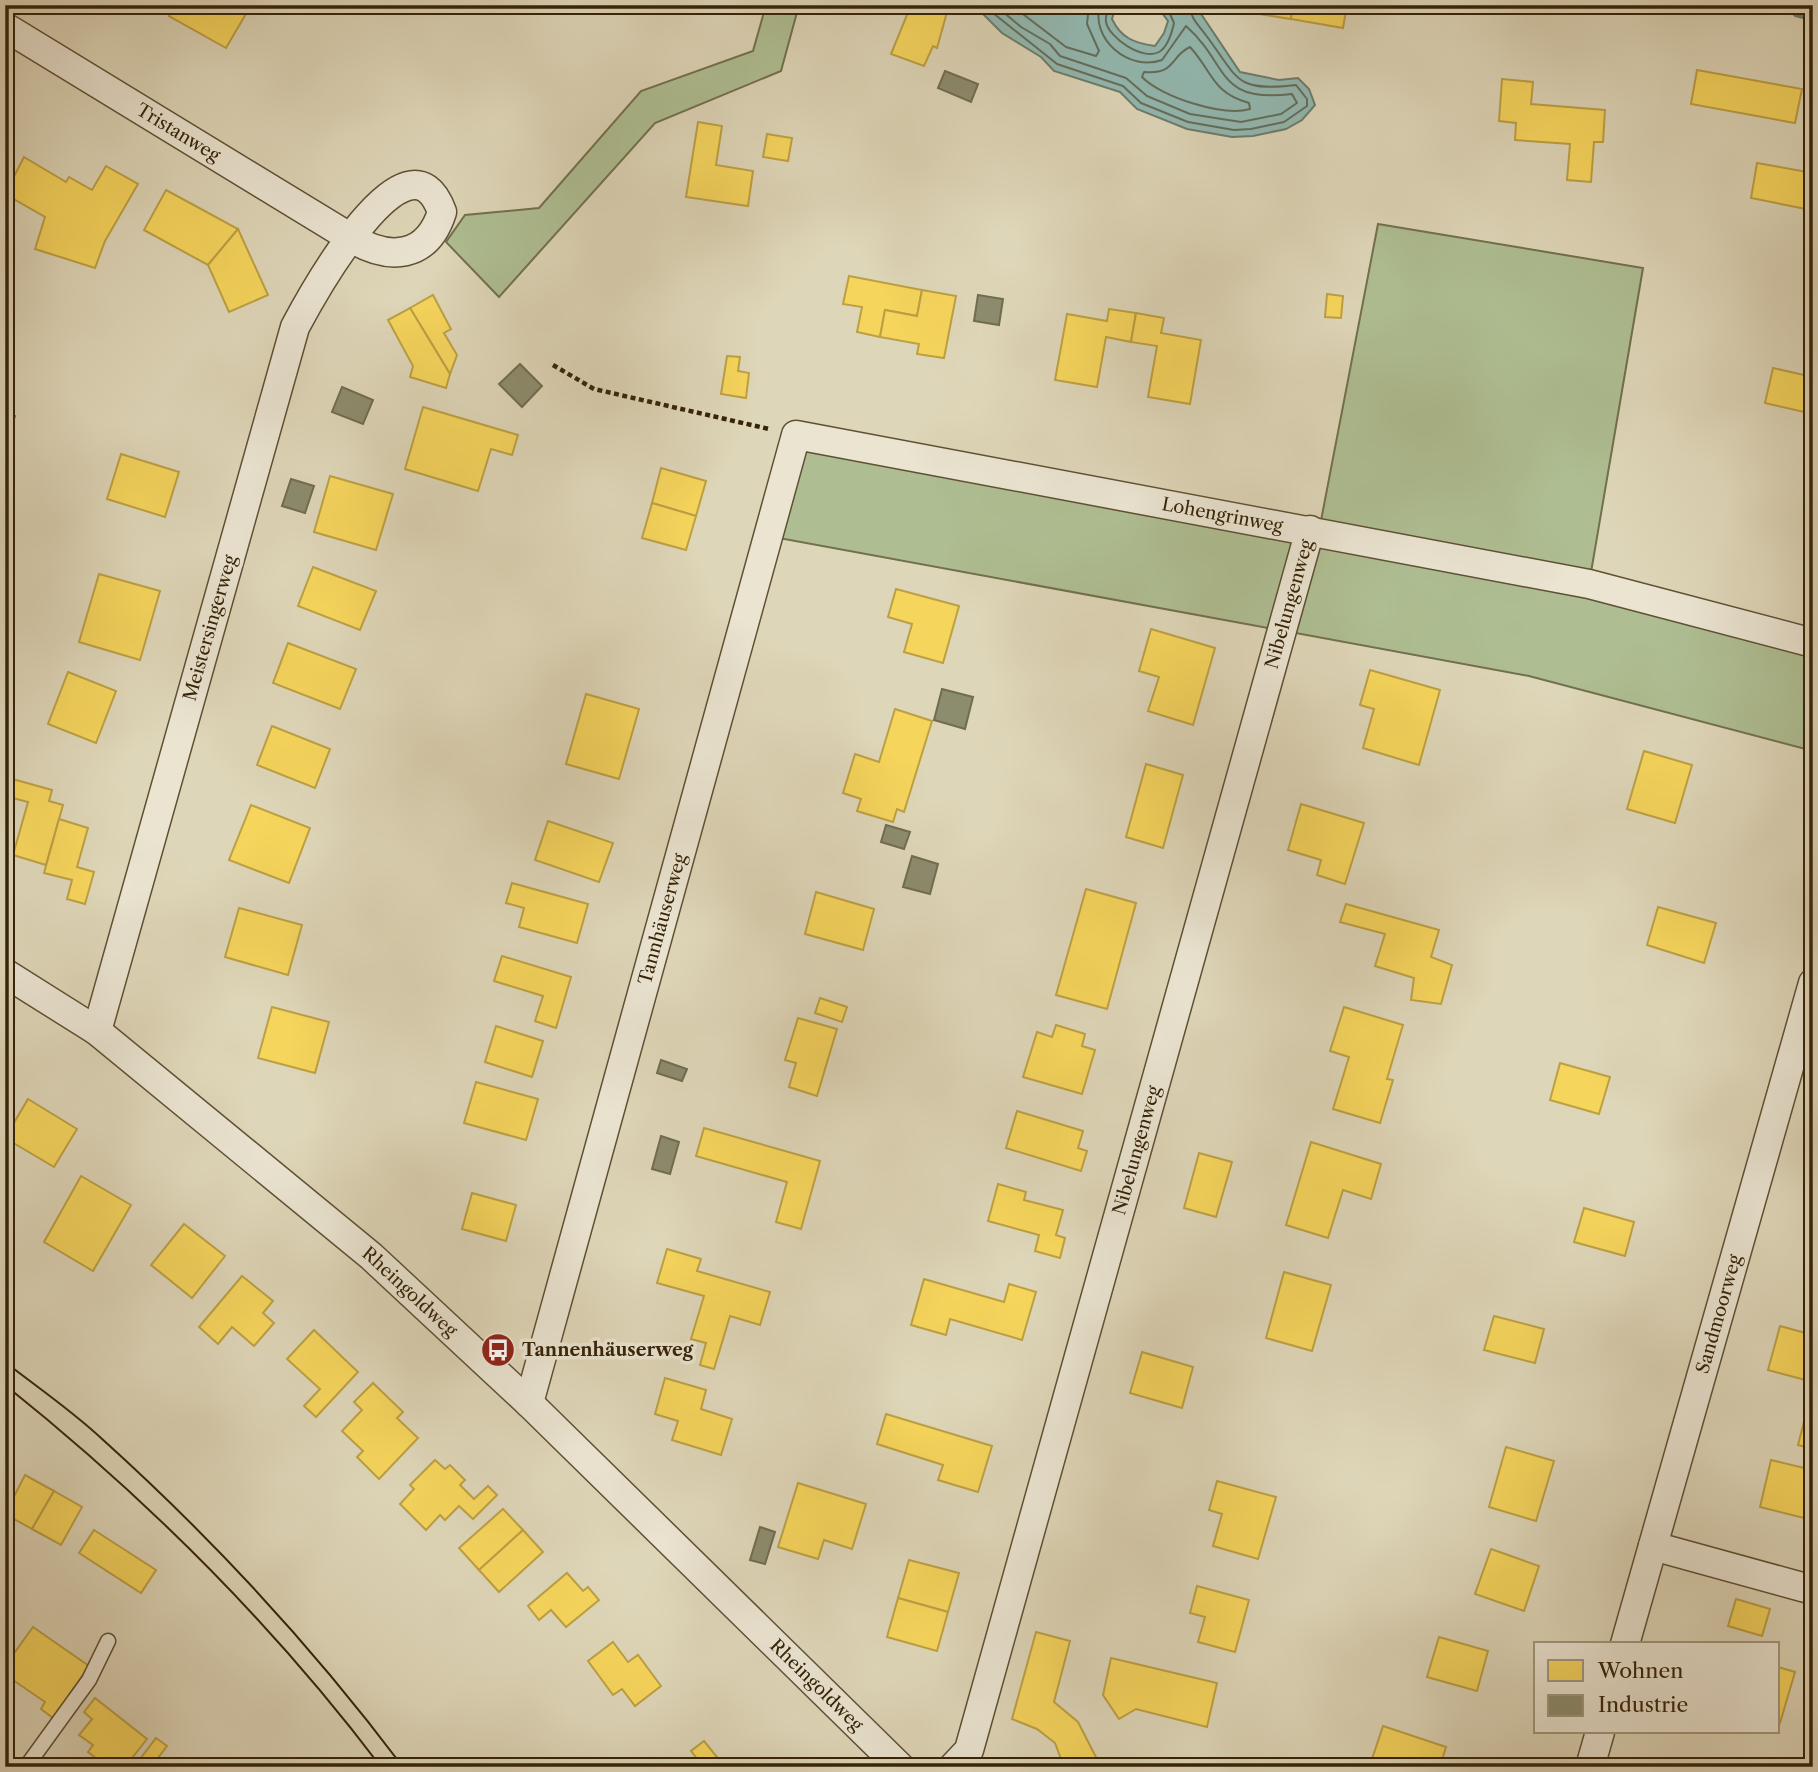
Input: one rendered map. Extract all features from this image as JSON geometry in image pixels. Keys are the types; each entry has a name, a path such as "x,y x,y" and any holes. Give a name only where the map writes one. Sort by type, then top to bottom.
{"street":[{"name":"Tristanweg","path":"5,27 351,238"},
{"name":"Meistersingerweg","path":"97,1031 295,327 319,282 351,238"},
{"name":"Lohengrinweg","path":"796,435 1589,584 1813,643"},
{"name":"Tannhäuserweg","path":"529,1403 796,435"},
{"name":"Nibelungenweg","path":"953,1767 969,1750 1310,530"},
{"name":"Rheingoldweg","path":"5,973 97,1031 371,1256 529,1403 900,1767"},
{"name":"Sandmoorweg","path":"1626,1642 1813,983"},
{"path":"1653,1546 1813,1590"},
{"path":"1590,1767 1599,1734"}],"lane":[{"path":"26,1767 89,1680 108,1641"}],"path":[{"path":"553,365 594,389 796,435"}],"green space":[{"path":"766,5 799,5 781,71 655,123 499,297 446,242 465,215 539,208 641,91 753,51"},
{"path":"1378,224 1643,268 1589,584 1813,643 1813,751 1529,676 768,536 796,435 1319,531"}],"water":[{"path":"974,5 1116,5 1112,19 1120,31 1135,41 1155,46 1168,21 1156,5 1195,5 1240,72 1279,80 1298,78 1309,89 1315,105 1302,120 1286,129 1253,136 1232,137 1187,129 1137,109 1120,92 1054,71 1041,57 1002,33"}],"building: Wohnen":[{"path":"175,5 235,5 247,12 226,48 169,16"},
{"path":"911,5 949,5 937,48 933,46 924,66 891,54"},
{"path":"1240,5 1293,5 1291,19 1239,11"},
{"path":"1293,5 1347,5 1343,28 1291,19"},
{"path":"1697,70 1802,89 1795,123 1691,104"},
{"path":"1502,79 1533,82 1531,104 1605,110 1603,142 1594,142 1591,182 1567,180 1570,144 1515,140 1516,123 1499,121"},
{"path":"698,122 722,126 716,165 753,171 748,206 686,197"},
{"path":"767,134 792,138 788,161 763,157"},
{"path":"24,157 66,182 69,177 92,190 106,166 138,184 105,241 95,268 35,249 45,217 5,194"},
{"path":"1757,163 1813,173 1806,209 1751,198"},
{"path":"166,190 238,229 208,265 144,230"},
{"path":"238,229 268,295 229,312 208,265"},
{"path":"849,276 922,290 917,316 885,310 880,337 857,332 862,307 843,304"},
{"path":"922,290 956,296 944,358 917,354 919,344 880,337 885,310 917,316"},
{"path":"1327,294 1343,296 1341,318 1325,317"},
{"path":"433,295 451,329 444,333 457,355 450,374 410,308"},
{"path":"410,308 450,374 446,388 410,377 413,366 388,320"},
{"path":"1109,309 1136,313 1131,342 1106,337 1097,387 1055,380 1067,314 1107,321"},
{"path":"1136,313 1164,318 1161,333 1201,340 1190,404 1148,397 1157,346 1131,342"},
{"path":"727,356 740,357 738,371 749,373 746,398 721,394"},
{"path":"1773,368 1813,377 1813,414 1765,403"},
{"path":"423,407 518,435 512,455 491,449 478,491 405,469"},
{"path":"121,454 179,472 165,517 107,499"},
{"path":"661,468 706,481 696,516 652,503"},
{"path":"330,476 393,494 376,550 314,532"},
{"path":"652,503 696,516 686,550 642,538"},
{"path":"313,567 376,591 360,630 298,606"},
{"path":"99,574 160,591 140,660 79,642"},
{"path":"896,589 959,606 943,663 904,652 912,624 888,617"},
{"path":"1151,629 1215,648 1193,725 1148,711 1159,677 1139,671"},
{"path":"288,643 356,669 340,709 273,683"},
{"path":"1370,670 1440,690 1419,765 1363,748 1374,709 1360,705"},
{"path":"68,672 116,691 96,743 48,724"},
{"path":"586,694 639,709 619,779 566,764"},
{"path":"895,709 932,721 904,812 897,809 893,822 857,811 861,799 843,793 855,754 879,762"},
{"path":"272,726 330,749 315,788 257,765"},
{"path":"1644,751 1692,765 1675,823 1627,809"},
{"path":"1146,764 1183,775 1163,848 1126,837"},
{"path":"9,778 52,790 49,801 63,805 46,865 13,855 28,802 5,796"},
{"path":"1301,804 1364,823 1345,884 1317,875 1321,860 1288,850"},
{"path":"251,805 310,828 289,883 229,860"},
{"path":"59,819 88,828 77,867 94,872 85,904 67,899 72,880 44,873"},
{"path":"548,821 613,843 599,882 535,860"},
{"path":"512,883 588,904 577,943 519,927 524,908 506,903"},
{"path":"1086,889 1136,903 1107,1009 1056,995"},
{"path":"816,892 874,909 863,950 805,934"},
{"path":"1346,904 1439,930 1431,957 1452,965 1441,1004 1411,1000 1414,978 1375,966 1385,934 1340,922"},
{"path":"1658,907 1716,923 1704,963 1647,945"},
{"path":"239,908 302,925 288,975 225,957"},
{"path":"502,956 571,977 556,1028 535,1021 543,996 494,981"},
{"path":"820,998 847,1007 842,1022 815,1013"},
{"path":"272,1007 329,1022 315,1073 258,1058"},
{"path":"1344,1007 1403,1025 1387,1079 1393,1080 1380,1123 1333,1109 1349,1057 1330,1051"},
{"path":"798,1018 837,1029 817,1096 789,1087 796,1063 785,1060"},
{"path":"1056,1025 1085,1034 1082,1046 1095,1050 1082,1094 1023,1077 1037,1032 1052,1037"},
{"path":"496,1026 543,1041 532,1077 485,1062"},
{"path":"1560,1063 1610,1077 1599,1114 1550,1100"},
{"path":"476,1082 538,1099 526,1140 464,1123"},
{"path":"28,1099 77,1129 54,1167 5,1138"},
{"path":"1017,1111 1083,1131 1078,1148 1087,1151 1081,1171 1006,1148"},
{"path":"704,1128 820,1161 801,1229 776,1222 787,1182 696,1156"},
{"path":"1311,1142 1381,1164 1371,1199 1343,1190 1328,1238 1286,1225"},
{"path":"1199,1153 1232,1162 1216,1217 1184,1208"},
{"path":"81,1176 131,1205 93,1271 44,1242"},
{"path":"998,1184 1026,1192 1024,1200 1063,1210 1056,1235 1065,1238 1060,1258 1035,1251 1039,1235 988,1221"},
{"path":"472,1193 516,1205 506,1241 462,1229"},
{"path":"1584,1208 1634,1222 1625,1256 1574,1242"},
{"path":"184,1224 225,1256 192,1298 151,1265"},
{"path":"667,1249 701,1259 697,1271 770,1292 760,1325 730,1316 714,1369 700,1365 706,1343 691,1339 704,1296 657,1283"},
{"path":"1284,1272 1331,1285 1312,1351 1266,1338"},
{"path":"242,1276 273,1301 263,1313 274,1323 254,1346 232,1327 218,1344 199,1327"},
{"path":"924,1279 1004,1302 1009,1284 1036,1292 1022,1340 950,1319 946,1335 911,1325"},
{"path":"1494,1316 1544,1329 1535,1363 1484,1350"},
{"path":"1780,1326 1813,1335 1813,1382 1768,1370"},
{"path":"314,1330 358,1372 316,1417 304,1406 320,1389 287,1359"},
{"path":"1142,1352 1193,1367 1182,1408 1130,1393"},
{"path":"665,1378 706,1390 701,1409 732,1419 721,1455 672,1440 678,1421 655,1414"},
{"path":"373,1383 403,1412 397,1418 418,1438 379,1479 357,1457 363,1451 342,1431 362,1410 354,1402"},
{"path":"1809,1402 1813,1403 1813,1449 1798,1445"},
{"path":"886,1414 992,1446 978,1492 938,1480 943,1465 877,1444"},
{"path":"1506,1447 1554,1461 1536,1521 1489,1507"},
{"path":"435,1460 445,1469 450,1465 465,1480 460,1485 474,1499 488,1486 497,1495 473,1519 459,1506 445,1520 440,1515 426,1530 400,1504 414,1489 410,1485"},
{"path":"1771,1460 1813,1470 1812,1520 1760,1507"},
{"path":"25,1475 54,1491 32,1529 5,1514"},
{"path":"1217,1481 1276,1497 1258,1559 1213,1546 1222,1514 1209,1510"},
{"path":"798,1483 866,1504 852,1549 824,1540 818,1559 778,1547"},
{"path":"54,1491 82,1507 61,1545 32,1529"},
{"path":"503,1509 523,1530 479,1570 459,1548"},
{"path":"94,1530 156,1570 141,1593 79,1553"},
{"path":"523,1530 543,1552 499,1592 479,1570"},
{"path":"1491,1549 1539,1566 1524,1611 1475,1594"},
{"path":"909,1560 959,1573 948,1612 898,1598"},
{"path":"567,1573 583,1591 588,1587 599,1600 566,1627 551,1610 539,1620 528,1606"},
{"path":"1197,1586 1249,1600 1235,1652 1198,1642 1205,1617 1190,1613"},
{"path":"898,1598 948,1612 937,1651 887,1637"},
{"path":"1736,1599 1770,1609 1762,1636 1728,1626"},
{"path":"33,1627 89,1666 53,1718 41,1709 45,1702 13,1680 8,1686 5,1684 5,1666"},
{"path":"1036,1632 1070,1641 1054,1702 1078,1722 1101,1767 1064,1767 1055,1743 1037,1729 1012,1719"},
{"path":"1439,1637 1488,1651 1477,1691 1427,1677"},
{"path":"613,1642 628,1662 638,1655 661,1686 635,1706 622,1689 613,1695 588,1661"},
{"path":"1111,1658 1217,1683 1207,1727 1136,1709 1119,1719 1103,1695"},
{"path":"1780,1668 1795,1672 1780,1723"},
{"path":"95,1698 147,1739 125,1767 119,1767 108,1758 104,1764 88,1752 93,1745 79,1735 92,1719 84,1712"},
{"path":"1383,1726 1446,1747 1440,1767 1396,1767 1372,1759"},
{"path":"156,1738 167,1746 151,1767 134,1767"},
{"path":"704,1741 725,1767 690,1767 698,1760 691,1751"}],"building: Industrie":[{"path":"945,71 978,84 971,102 938,88"},
{"path":"978,295 1003,299 999,325 974,321"},
{"path":"520,364 542,386 522,407 499,384"},
{"path":"342,387 373,400 363,424 332,412"},
{"path":"5,412 15,416 5,441"},
{"path":"291,479 314,486 305,513 282,506"},
{"path":"942,689 973,697 965,729 934,720"},
{"path":"886,825 910,832 904,849 881,842"},
{"path":"912,856 938,864 930,894 903,887"},
{"path":"661,1060 687,1069 682,1081 657,1073"},
{"path":"661,1136 679,1142 670,1174 652,1169"},
{"path":"760,1527 775,1532 765,1564 750,1560"}],"waterway":[{"path":"1791,5 1797,13 1813,17"}],"tram line":[{"path":"5,1362 90,1428 222,1554 333,1679 403,1767"},
{"path":"5,1385 108,1472 205,1564 296,1663 381,1767"}],"place":[{"name":"Tannenhäuserweg","path":"498,1350"}]}
